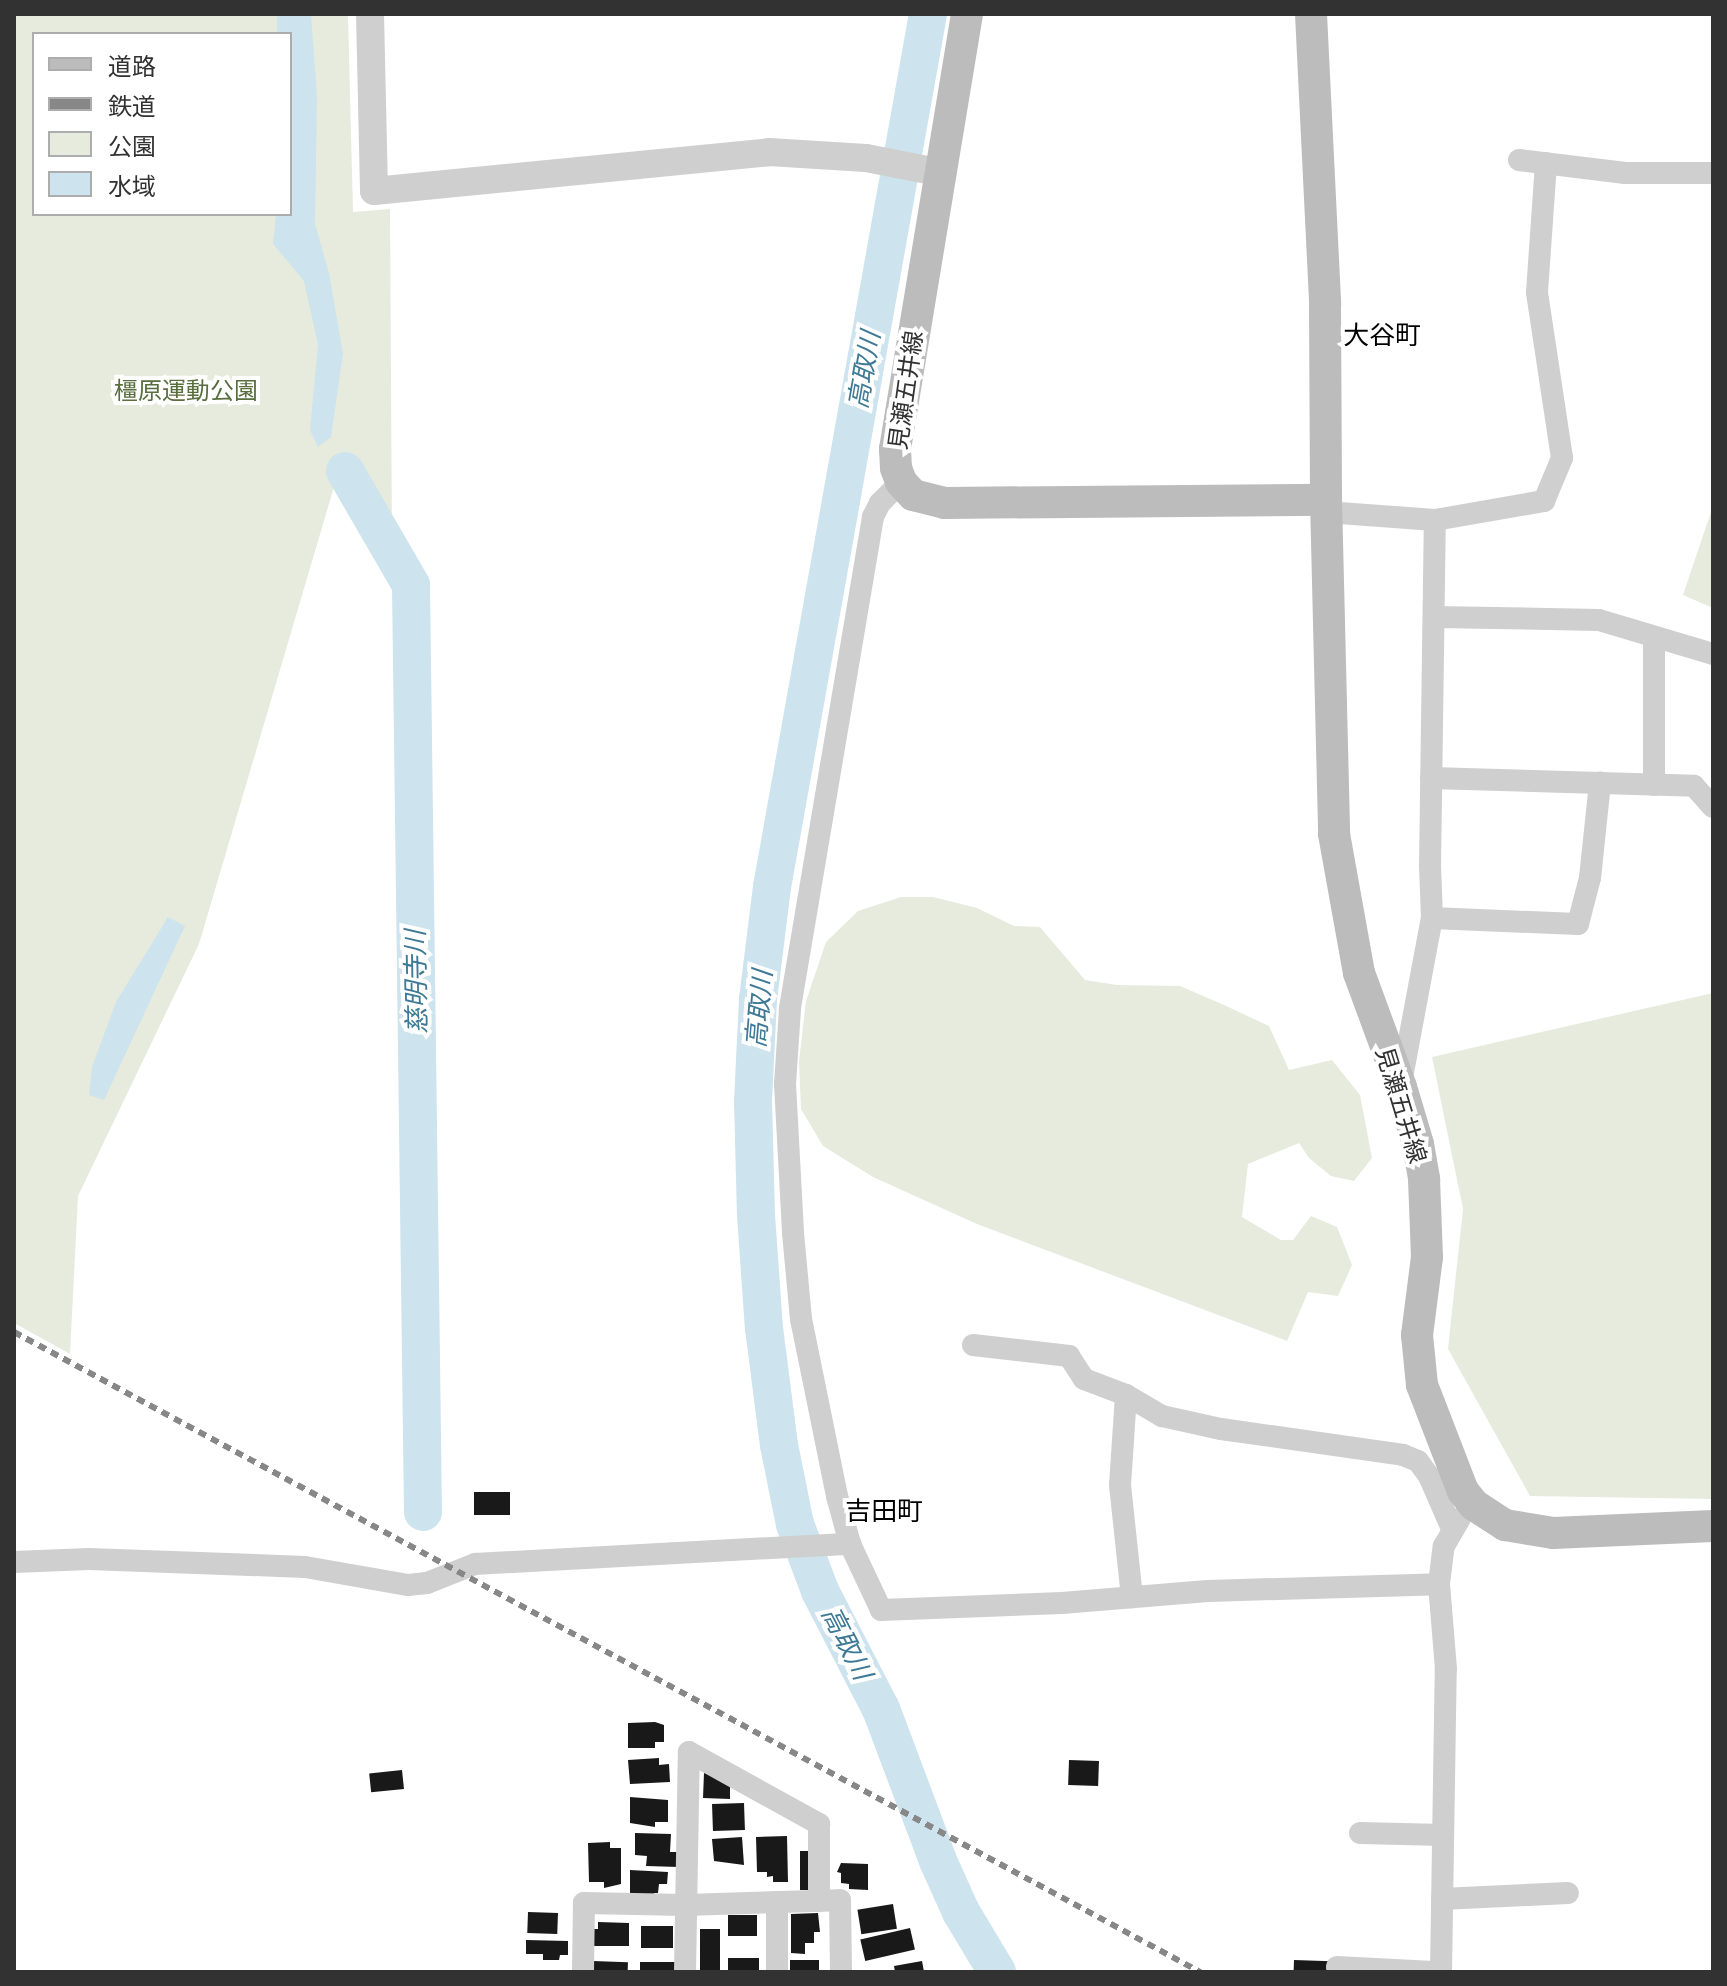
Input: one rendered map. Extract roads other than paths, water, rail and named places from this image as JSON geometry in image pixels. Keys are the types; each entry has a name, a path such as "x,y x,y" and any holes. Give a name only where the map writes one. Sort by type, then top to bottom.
{"main road":[{"name":"見瀬五井線","path":"967,14 932,170 895,449 896,468 901,482 913,495 945,503 1326,506"},
{"name":"見瀬五井線","path":"1311,14 1325,305 1331,800 1337,861 1366,1001 1401,1087 1418,1144 1427,1218 1417,1358 1422,1385 1463,1491 1474,1505 1505,1525 1529,1532 1713,1526"}],"street":[{"path":"370,14 374,191 741,154 808,153 866,158 932,170"},
{"path":"1519,160 1625,173 1713,173"},
{"path":"1326,506 1435,520 1544,501 1562,458 1537,292 1546,163"},
{"path":"901,482 880,503 873,517 786,1048 793,1233 801,1319 844,1544 881,1610 1439,1584"},
{"path":"1401,1087 1432,918 1435,520"},
{"path":"1434,617 1599,620 1713,654"},
{"path":"1654,637 1654,785"},
{"path":"1431,778 1694,786 1713,807"},
{"path":"1432,918 1578,924 1590,878 1600,783"},
{"path":"973,1345 1069,1356 1084,1379 1126,1395 1162,1416 1221,1429 1403,1455 1418,1461 1429,1476 1452,1529"},
{"path":"1126,1395 1120,1485 1132,1597"},
{"path":"1441,1972 1446,1669 1439,1584 1444,1546 1452,1529 1474,1505"},
{"path":"14,1562 104,1559 305,1567 408,1585 427,1583 475,1564 844,1544"},
{"path":"685,1972 689,1752 819,1824 819,1901"},
{"path":"1360,1833 1443,1835"},
{"path":"1442,1899 1568,1893"},
{"path":"583,1972 584,1903 685,1905 840,1900 841,1972"},
{"path":"777,1902 777,1972"},
{"path":"1337,1967 1433,1972"}],"water":[{"path":"277,14 311,14 317,96 315,224 329,273 343,354 331,437 318,447 310,430 318,345 304,281 273,244 276,216 292,216 292,32 277,32"},
{"path":"168,917 185,926 104,1100 89,1095 92,1067 116,1002"}],"waterway":[{"name":"高取川","path":"928,14 772,887 758,999 753,1101 756,1215 764,1328 779,1445 795,1524 820,1591 881,1709 938,1861 961,1912 997,1972"},
{"name":"慈明寺川","path":"345,471 411,585 423,1512"}],"railway":[{"path":"14,1332 1200,1972"}],"district":[{"name":"大谷町","path":"1382,335"},
{"name":"吉田町","path":"884,1511"}],"park label":[{"name":"橿原運動公園","path":"186,390"}]}
